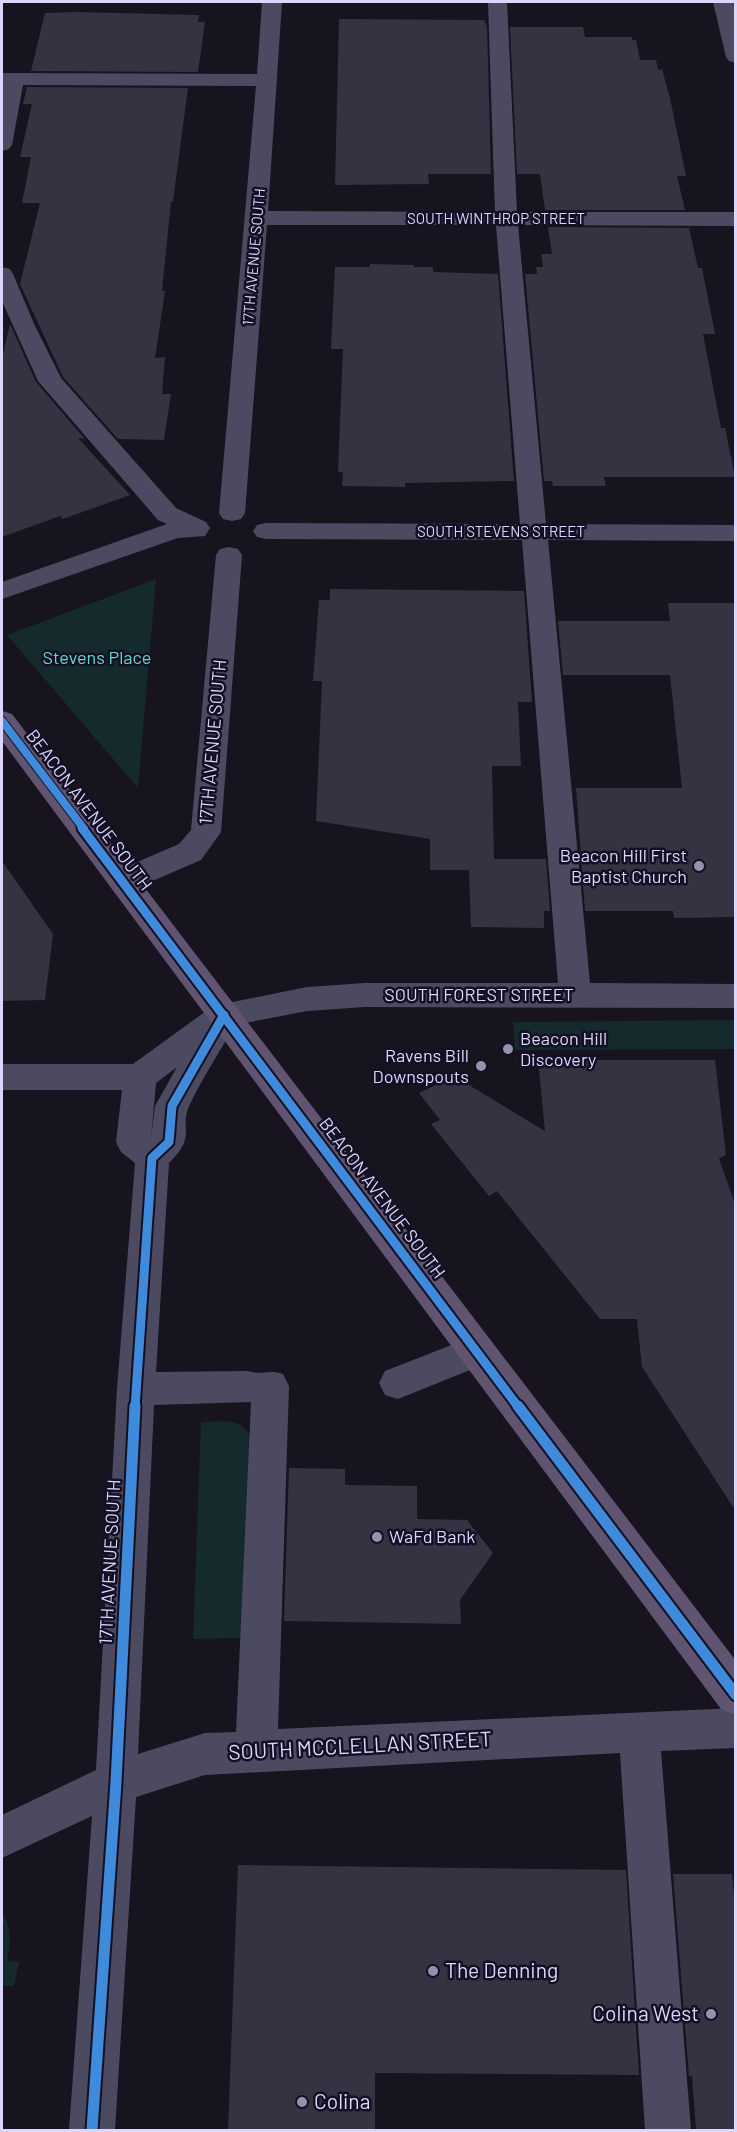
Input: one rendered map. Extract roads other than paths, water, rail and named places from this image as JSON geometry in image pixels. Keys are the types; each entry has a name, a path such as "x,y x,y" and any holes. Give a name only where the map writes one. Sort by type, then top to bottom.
{"main road":[{"name":"BEACON AVENUE SOUTH","path":"2,721 735,1695"}],"street":[{"name":"17TH AVENUE SOUTH","path":"232,513 258,218 272,2"},
{"path":"498,2 506,219 575,995"},
{"path":"723,2 735,57"},
{"path":"2,145 8,80 267,80"},
{"name":"SOUTH WINTHROP STREET","path":"258,218 735,219"},
{"path":"2,274 23,326 50,381 167,514 197,529"},
{"path":"232,513 253,517 261,523 266,531 264,539 257,547 247,552 229,555 207,551 199,544 195,536 197,529 214,515 232,513"},
{"path":"2,591 175,530 197,529"},
{"name":"SOUTH STEVENS STREET","path":"266,531 735,533"},
{"name":"17TH AVENUE SOUTH","path":"123,881 190,852 206,832 229,555"},
{"name":"SOUTH FOREST STREET","path":"224,1016 307,999 365,995 735,996"},
{"path":"2,1077 140,1077 224,1016"},
{"path":"140,1077 133,1142 152,1158 169,1142 172,1106 224,1016"},
{"name":"17TH AVENUE SOUTH","path":"92,2130 116,1782 136,1389 152,1158"},
{"path":"398,1383 477,1351"},
{"path":"136,1389 259,1386 256,1752"},
{"name":"SOUTH MCCLELLAN STREET","path":"2,1837 116,1782 205,1754 735,1728"},
{"path":"639,1731 668,2130"}],"place":[{"name":"Beacon Hill First Baptist Church","path":"699,866"},
{"name":"Beacon Hill Discovery","path":"508,1049"},
{"name":"Ravens Bill Downspouts","path":"481,1066"},
{"name":"WaFd Bank","path":"377,1537"},
{"name":"The Denning","path":"433,1971"},
{"name":"Colina West","path":"711,2014"},
{"name":"Colina","path":"302,2102"}],"park label":[{"name":"Stevens Place","path":"97,658"}]}
